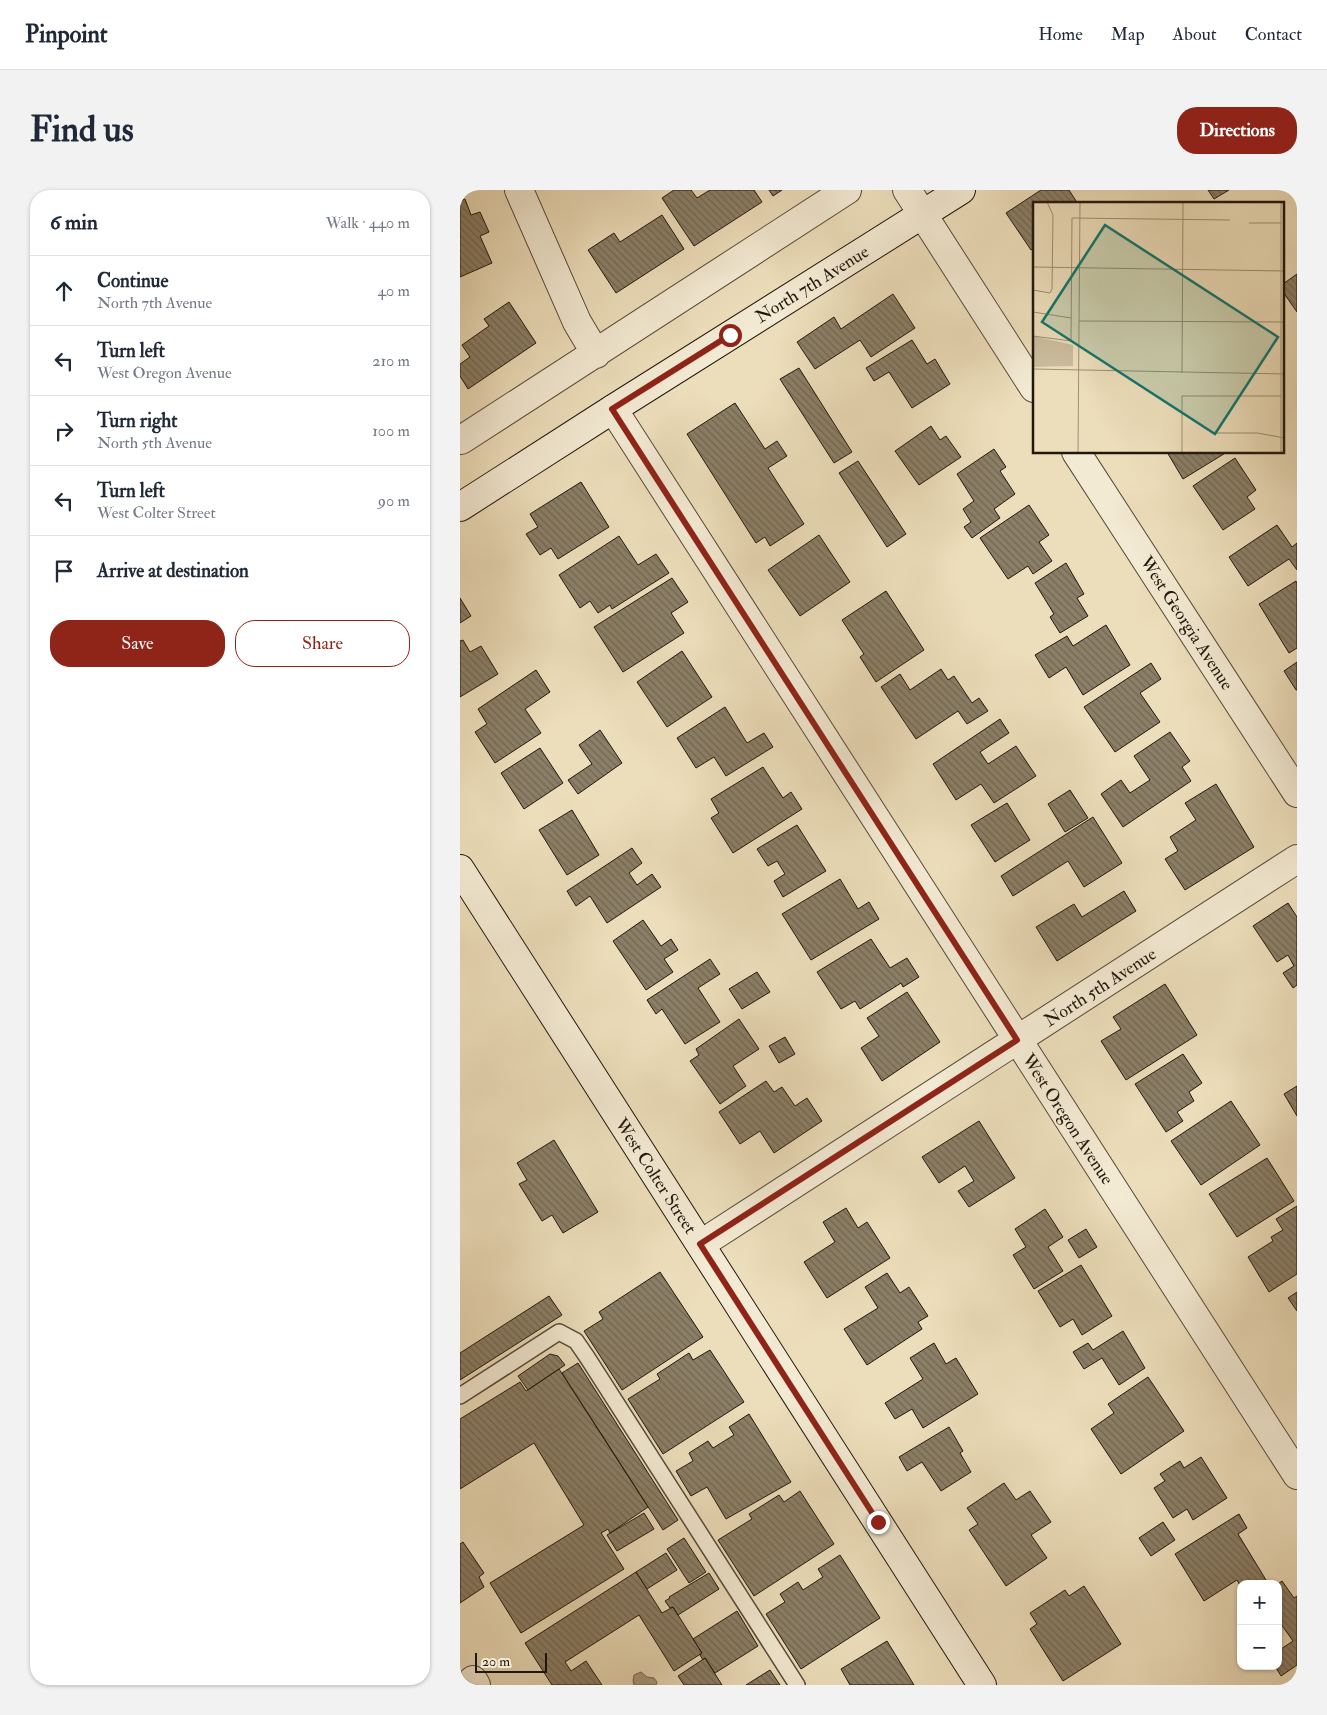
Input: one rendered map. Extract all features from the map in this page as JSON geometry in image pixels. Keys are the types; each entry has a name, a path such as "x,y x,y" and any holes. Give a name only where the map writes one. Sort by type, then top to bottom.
{"street":[{"path":"519,190 577,322 596,354"},
{"path":"460,440 596,354 847,190"},
{"path":"907,190 1033,386"},
{"name":"North 7th Avenue","path":"460,507 612,409 961,190"},
{"name":"West Oregon Avenue","path":"612,409 1297,1475"},
{"name":"West Georgia Avenue","path":"1077,454 1297,794"},
{"name":"North 5th Avenue","path":"700,1244 1297,859"},
{"name":"West Colter Street","path":"460,869 982,1685"}],"lane":[{"path":"460,1396 559,1332 576,1342 797,1685"}],"water":[{"path":"641,1672 647,1677 654,1678 657,1682 656,1685 634,1685 634,1675"}],"building":[{"path":"674,190 691,190 697,198 710,190 754,190 762,202 694,246 662,198"},
{"path":"769,190 782,190 773,196"},
{"path":"1041,190 1069,190 1077,202 1033,202 1033,249 1031,250 1006,213"},
{"path":"1208,190 1229,190 1214,199"},
{"path":"465,199 471,215 480,212 489,232 480,236 492,263 460,277 460,201"},
{"path":"662,215 684,249 616,293 588,250 614,233 620,242"},
{"path":"1297,274 1297,312 1284,293 1284,283"},
{"path":"893,294 915,328 871,357 860,340 815,369 797,342 834,317 841,329"},
{"path":"509,302 536,343 468,389 460,376 460,364 470,357 462,345 489,326 484,319"},
{"path":"912,340 927,364 935,359 950,384 912,408 889,372 874,381 866,368"},
{"path":"799,368 852,452 834,463 780,379"},
{"path":"735,403 765,449 777,441 787,456 768,468 804,524 770,546 765,537 756,543 687,434"},
{"path":"931,426 940,440 946,436 961,457 919,485 895,451"},
{"path":"994,449 1006,467 1000,471 1015,494 994,509 1000,518 972,538 964,527 971,522 963,509 974,501 957,474"},
{"path":"1168,454 1224,454 1183,479"},
{"path":"1235,458 1256,490 1247,497 1255,509 1223,530 1193,486"},
{"path":"858,461 906,534 887,547 839,473"},
{"path":"581,482 609,527 558,559 551,548 540,555 526,534 538,527 530,514"},
{"path":"1029,505 1049,535 1039,542 1052,561 1033,574 1028,566 1008,579 980,538"},
{"path":"1277,525 1292,547 1297,543 1297,570 1289,559 1248,586 1229,557"},
{"path":"819,535 850,582 800,616 768,570"},
{"path":"619,536 638,565 656,554 669,573 612,609 610,605 598,613 590,601 580,608 559,575"},
{"path":"1066,563 1084,594 1077,598 1088,616 1060,633 1050,617 1054,614 1035,583"},
{"path":"672,578 688,602 671,613 684,633 623,672 594,627"},
{"path":"1296,581 1297,648 1289,653 1259,604"},
{"path":"886,591 924,650 876,682 860,657 864,654 842,620"},
{"path":"460,598 471,616 460,623"},
{"path":"1106,625 1130,665 1083,695 1066,667 1049,678 1035,655 1067,636 1073,646"},
{"path":"463,640 470,652 481,646 498,674 460,697 460,641"},
{"path":"682,651 712,697 667,727 637,682"},
{"path":"1297,662 1297,690 1296,690 1284,671"},
{"path":"1151,663 1161,679 1140,693 1160,722 1115,752 1084,707"},
{"path":"941,669 948,680 954,676 972,703 979,698 988,711 967,724 958,711 916,739 881,687 900,674 910,690"},
{"path":"536,670 550,692 525,709 541,733 495,763 475,732 487,724 478,709"},
{"path":"725,707 747,743 764,733 773,747 726,776 714,757 696,768 677,738"},
{"path":"1000,719 1009,733 980,752 988,764 1016,746 1036,776 994,803 981,784 956,800 933,764"},
{"path":"600,730 622,763 578,794 568,780 592,764 579,745"},
{"path":"1170,732 1190,761 1182,767 1191,781 1123,827 1101,794 1121,780 1130,793 1150,780 1134,756"},
{"path":"540,748 563,783 524,809 501,773"},
{"path":"763,767 783,798 791,792 802,809 733,853 711,818 719,813 711,799"},
{"path":"1216,784 1254,847 1185,890 1165,859 1178,851 1170,837 1196,820 1185,803"},
{"path":"1070,790 1088,818 1065,832 1048,804"},
{"path":"1007,803 1030,840 995,862 971,825"},
{"path":"572,810 599,855 567,875 539,830"},
{"path":"1093,817 1122,863 1084,887 1068,861 1013,896 1001,876"},
{"path":"797,825 826,871 783,897 774,881 785,874 777,861 768,866 757,849"},
{"path":"632,848 642,863 629,873 637,885 652,874 661,887 607,923 590,896 576,906 567,891"},
{"path":"840,879 858,909 869,902 879,919 811,960 782,914"},
{"path":"1124,891 1136,911 1057,961 1036,927 1074,904 1082,917"},
{"path":"1288,903 1297,917 1297,985 1293,988 1283,973 1294,966 1288,955 1277,962 1253,926"},
{"path":"643,920 661,946 671,939 678,950 664,959 673,972 646,990 613,941"},
{"path":"871,939 890,968 907,958 919,977 903,987 901,983 860,1009 855,1001 841,1009 817,972"},
{"path":"710,959 720,974 698,988 720,1022 685,1044 662,1009 656,1014 647,1000"},
{"path":"757,972 770,992 742,1009 729,989"},
{"path":"1165,984 1197,1035 1126,1080 1101,1041 1121,1029 1113,1017"},
{"path":"907,992 940,1042 882,1081 861,1048 879,1036 867,1018"},
{"path":"739,1019 759,1049 733,1066 746,1086 720,1104 690,1061 699,1055 696,1049"},
{"path":"785,1037 795,1054 779,1063 769,1046"},
{"path":"1183,1054 1202,1083 1189,1092 1194,1101 1177,1112 1183,1121 1166,1132 1135,1084"},
{"path":"766,1081 774,1092 782,1087 795,1106 807,1098 822,1121 774,1153 760,1131 740,1144 719,1112"},
{"path":"1297,1086 1297,1116 1284,1094"},
{"path":"1231,1101 1260,1145 1201,1185 1171,1141"},
{"path":"979,1121 1015,1178 969,1207 958,1191 974,1181 965,1166 939,1183 922,1157"},
{"path":"554,1140 598,1212 563,1233 552,1215 542,1221 519,1184 527,1180 517,1163"},
{"path":"1267,1158 1294,1201 1237,1237 1209,1194"},
{"path":"1297,1206 1297,1274 1269,1292 1248,1257 1273,1241 1271,1237 1283,1230 1276,1219"},
{"path":"846,1208 858,1228 867,1222 890,1258 827,1298 804,1262 835,1242 823,1222"},
{"path":"1045,1209 1063,1237 1048,1247 1063,1271 1034,1289 1013,1255 1026,1247 1015,1229"},
{"path":"1086,1229 1097,1247 1079,1258 1068,1240"},
{"path":"1081,1265 1112,1316 1082,1335 1073,1319 1060,1327 1038,1291"},
{"path":"660,1272 703,1337 622,1390 584,1331 603,1319 599,1312"},
{"path":"887,1273 900,1293 909,1287 928,1316 918,1322 922,1329 867,1365 844,1329 878,1308 865,1287"},
{"path":"1297,1292 1297,1311 1288,1298"},
{"path":"549,1296 562,1315 460,1380 460,1353"},
{"path":"1123,1331 1145,1368 1119,1385 1102,1358 1084,1369 1073,1352 1088,1343 1093,1350"},
{"path":"934,1343 946,1364 956,1358 978,1394 923,1428 912,1409 895,1419 885,1403 923,1379 910,1358"},
{"path":"710,1350 744,1402 663,1454 628,1399 660,1379 657,1374 689,1353 693,1360"},
{"path":"550,1354 558,1356 565,1365 528,1390 518,1376"},
{"path":"578,1363 678,1520 663,1530 562,1373"},
{"path":"559,1369 648,1507 610,1533 608,1529 601,1533 624,1569 521,1633 490,1583 584,1525 534,1443 460,1489 460,1419 520,1382 526,1391"},
{"path":"1148,1377 1184,1431 1121,1474 1091,1429 1114,1413 1108,1404"},
{"path":"749,1414 791,1482 726,1519 707,1487 691,1496 676,1471 693,1461 689,1453 708,1441 713,1448 734,1435 729,1427"},
{"path":"949,1427 963,1451 960,1453 971,1472 941,1491 922,1462 907,1471 899,1457"},
{"path":"1201,1457 1227,1498 1193,1520 1187,1509 1173,1518 1154,1488 1165,1481 1160,1474 1180,1461 1184,1468"},
{"path":"1004,1483 1016,1500 1030,1491 1051,1522 1031,1535 1047,1558 1006,1586 969,1530 978,1524 967,1508"},
{"path":"800,1491 834,1544 754,1596 718,1540 752,1519 749,1514 779,1495 784,1502"},
{"path":"644,1513 654,1529 617,1551 607,1535"},
{"path":"1239,1514 1247,1528 1238,1534 1266,1580 1237,1580 1204,1601 1175,1554"},
{"path":"1163,1522 1175,1540 1151,1556 1139,1538"},
{"path":"684,1538 706,1572 689,1583 667,1549"},
{"path":"463,1542 484,1573 479,1577 484,1587 460,1603 460,1544"},
{"path":"666,1553 677,1570 647,1589 636,1572"},
{"path":"840,1555 880,1618 801,1669 766,1614 785,1602 780,1594 798,1582 803,1590 823,1577 818,1569"},
{"path":"636,1572 662,1613 673,1607 702,1653 674,1671 639,1615 565,1662 571,1671 586,1661 602,1685 552,1685 525,1643"},
{"path":"709,1573 719,1589 678,1615 673,1607 670,1608 665,1601 669,1597"},
{"path":"1282,1581 1294,1598 1297,1596 1297,1665 1281,1676 1277,1670 1282,1670 1282,1648 1293,1641 1282,1626"},
{"path":"1084,1586 1121,1644 1063,1681 1030,1629 1037,1624 1030,1613 1065,1590 1069,1596"},
{"path":"737,1611 758,1646 715,1673 705,1658 703,1660 700,1655 702,1653 693,1639"},
{"path":"887,1641 914,1685 850,1685 841,1669"},
{"path":"705,1658 722,1685 684,1685 678,1676"},
{"path":"770,1670 780,1685 746,1685"}],"route":[{"path":"730,335 612,409 1017,1040 700,1244 878,1522"}]}
